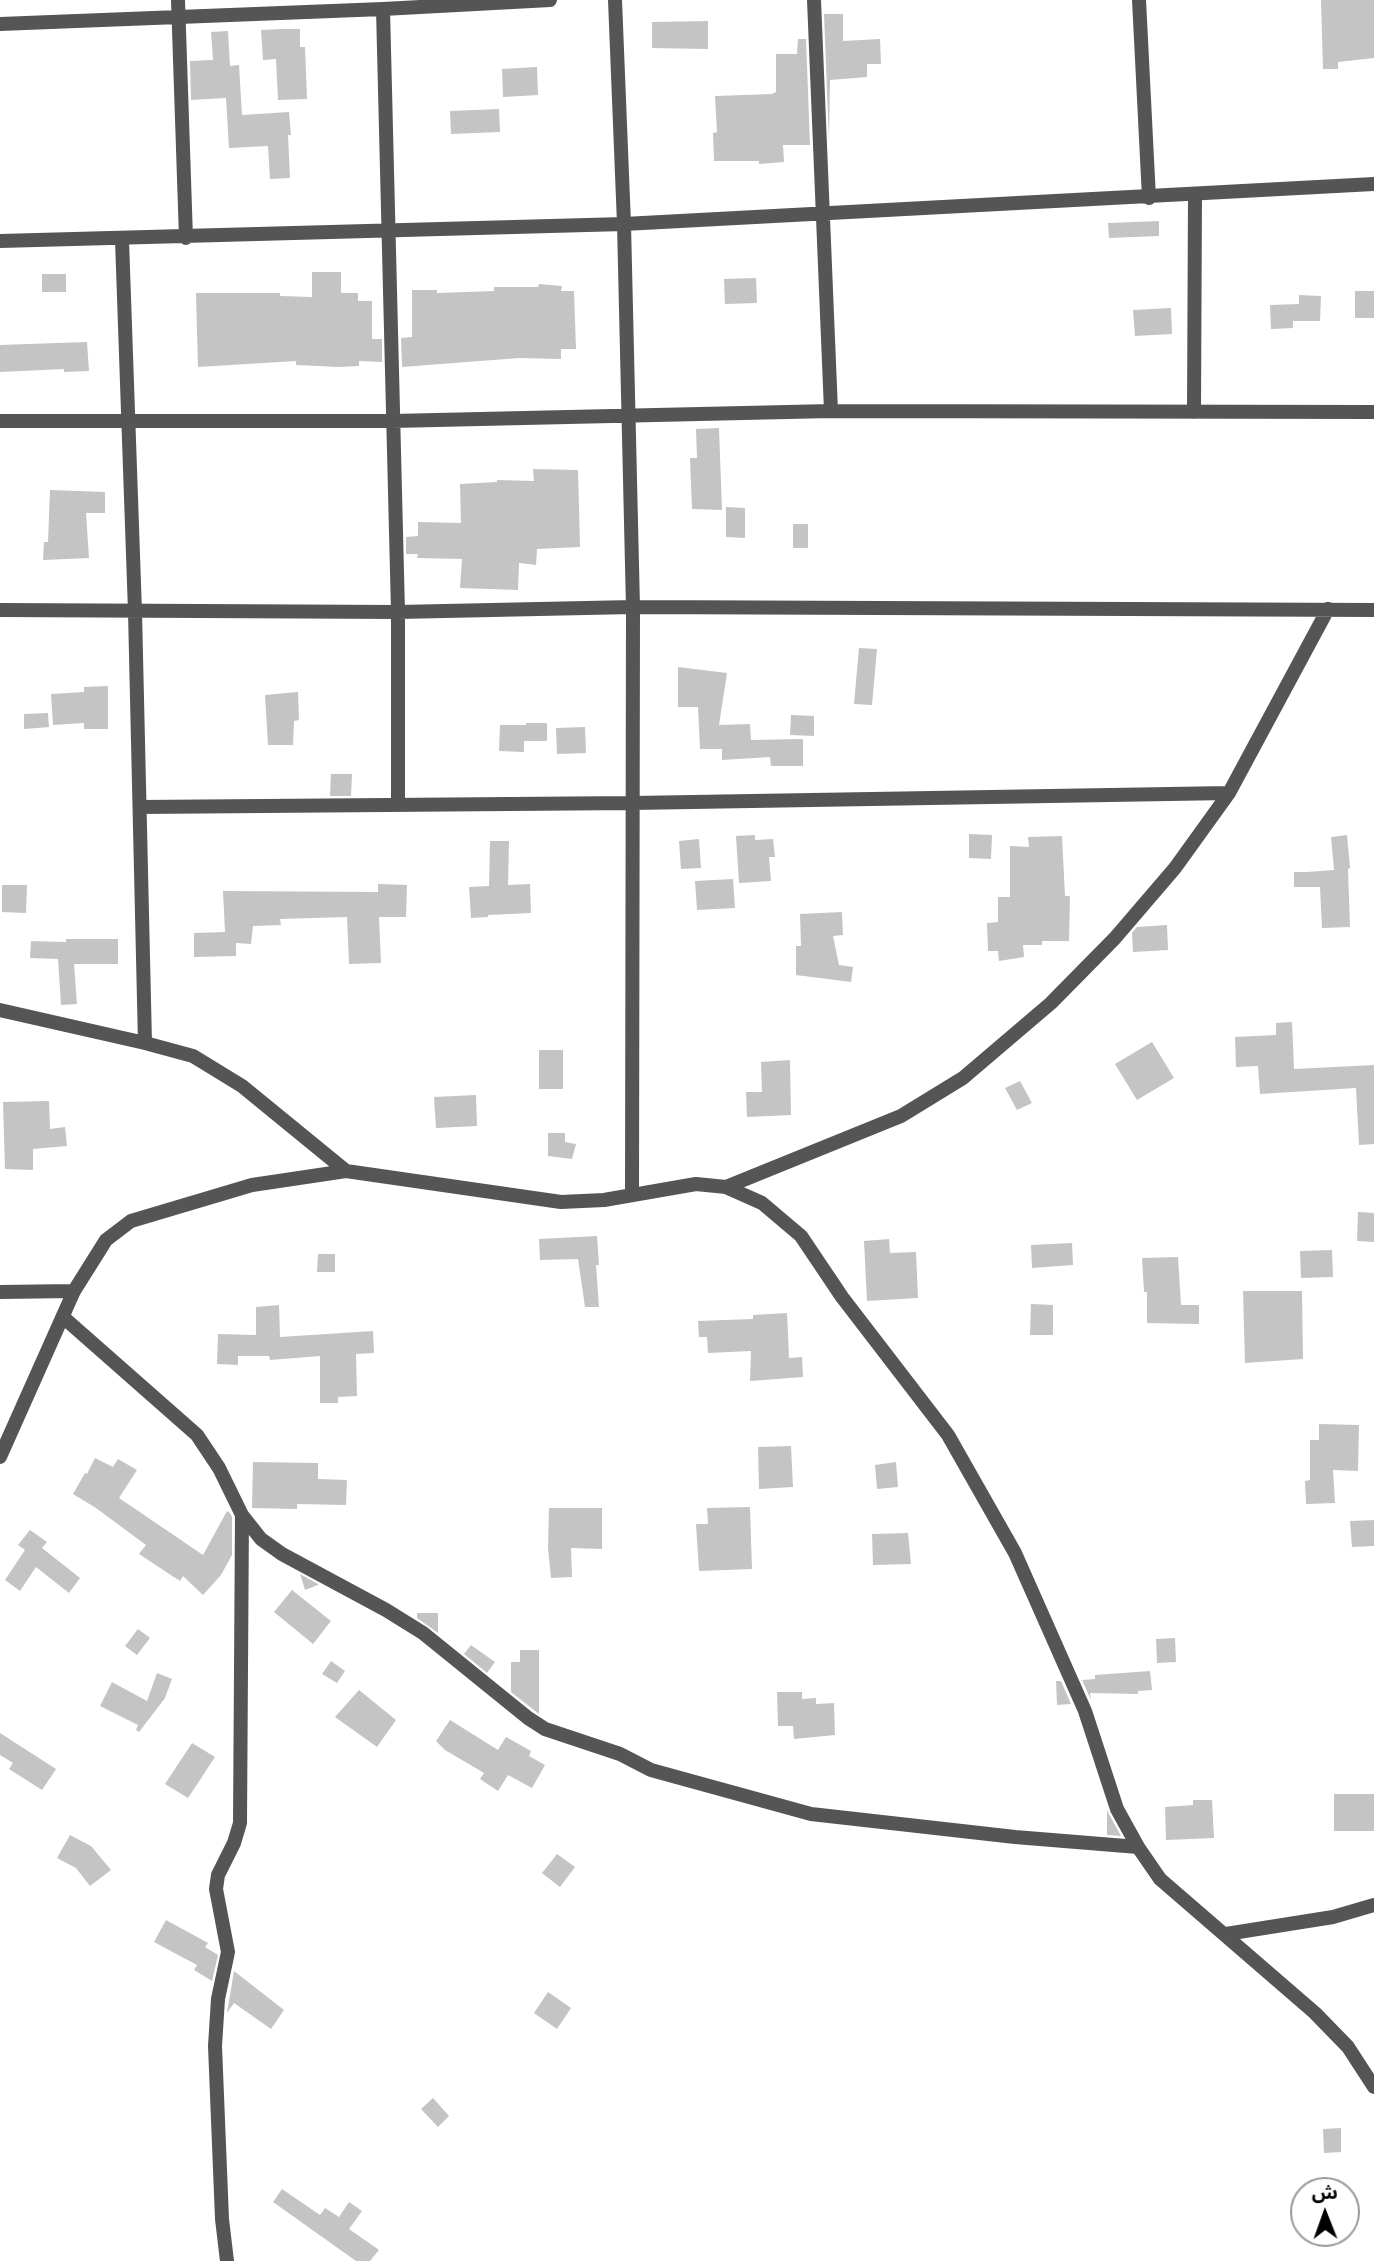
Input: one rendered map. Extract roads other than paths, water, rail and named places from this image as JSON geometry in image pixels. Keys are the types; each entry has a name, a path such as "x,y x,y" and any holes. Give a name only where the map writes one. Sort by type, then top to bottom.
{"street":[{"path":"178,0 186,238"},
{"path":"0,24 550,0"},
{"path":"615,0 624,225 633,607 632,1195"},
{"path":"814,0 831,411"},
{"path":"1139,0 1149,198"},
{"path":"383,9 398,612 398,805"},
{"path":"0,241 122,240 624,225 1374,184"},
{"path":"1194,412 1195,195"},
{"path":"122,240 135,612 145,1043"},
{"path":"0,421 393,421 831,411 1374,412"},
{"path":"0,610 398,612 633,607 1374,610"},
{"path":"726,1188 901,1116 942,1093 1051,1003 1115,939 1175,868 1229,793 1328,609"},
{"path":"140,807 633,803 1229,793"},
{"path":"0,1010 193,1056 242,1086 346,1171"},
{"path":"0,1457 74,1291 106,1240 131,1221 252,1185 346,1171 561,1202 604,1200 696,1184 726,1188 762,1203 801,1236 842,1297 947,1436 1015,1553 1085,1711 1117,1809 1160,1879 1315,2013 1348,2047 1374,2087"},
{"path":"0,1292 74,1291"},
{"path":"62,1317 197,1435 219,1468 242,1515 261,1539 282,1554 423,1633 545,1729 610,1750 651,1770 811,1814 1015,1837 1138,1847"},
{"path":"227,2261 222,2219 215,2046 218,1998 228,1952 216,1889 218,1875 234,1843 240,1823 242,1515"},
{"path":"1226,1934 1334,1917 1374,1905"}]}
